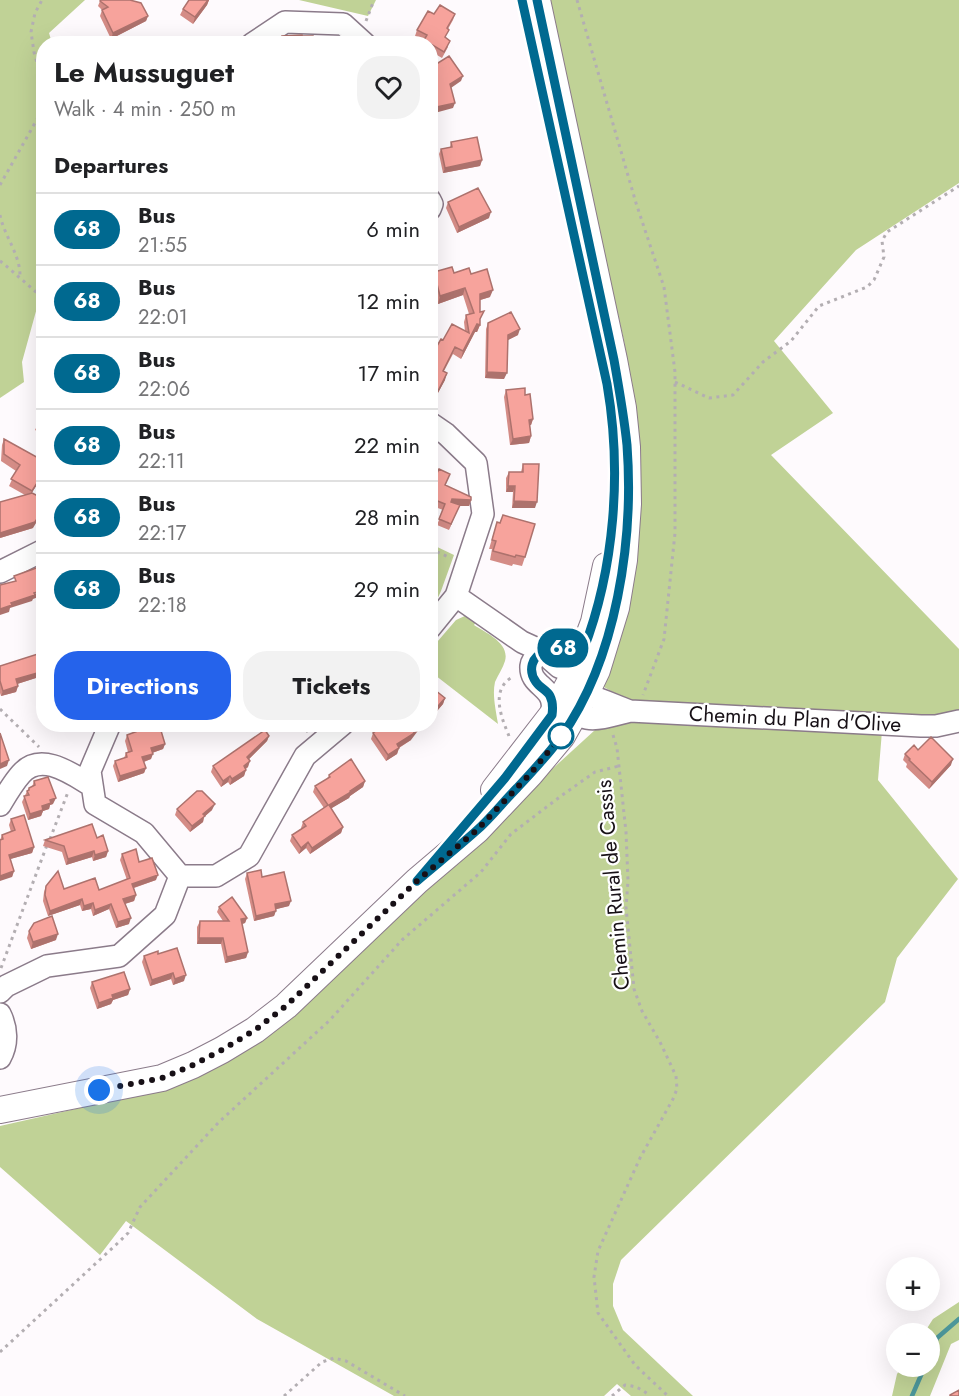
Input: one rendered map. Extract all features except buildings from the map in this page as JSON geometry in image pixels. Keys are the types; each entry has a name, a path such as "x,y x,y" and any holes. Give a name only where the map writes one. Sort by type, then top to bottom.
{"main road":[{"path":"5,1110 162,1078 193,1065 255,1030 286,1006 417,881 477,830 531,773 561,736 594,622 604,578 613,514 615,442 604,363 522,0"},
{"path":"537,0 614,360 623,408 627,447 628,504 624,560 616,608 576,687"}],"street":[{"path":"264,36 285,22 343,24 356,36"},
{"path":"438,428 476,463 483,514 456,596 438,618"},
{"path":"0,572 36,554"},
{"path":"456,596 522,642 544,652"},
{"path":"575,648 576,687 553,706 548,692 536,682 532,674 533,660 544,652 575,648"},
{"name":"Chemin du Plan d'Olive","path":"576,687 634,711"},
{"name":"Chemin du Plan d'Olive","path":"576,687 581,718 603,718 634,711 921,726 936,726 959,720"},
{"path":"106,732 85,778 95,804 144,833 180,876"},
{"path":"180,876 216,876 249,856 305,756 334,732"},
{"path":"0,805 21,773 37,764 49,764 85,778"},
{"path":"0,993 6,986 47,966 119,956 165,915 180,876"},
{"path":"0,1014 5,1025 6,1038 4,1052 0,1058"}],"path":[{"path":"36,59 31,32 35,13 42,0"},
{"path":"577,0 636,203 664,287 675,372 675,533 664,639 634,711"},
{"path":"0,185 36,121"},
{"path":"675,382 709,398 733,395 763,362 791,342 819,306 867,287 874,280 884,257 882,241 887,232 959,186"},
{"path":"0,214 20,269 20,278"},
{"path":"0,261 36,292"},
{"path":"510,738 503,721 500,690 503,684 511,678"},
{"path":"0,709 39,746 49,764"},
{"name":"Chemin Rural de Cassis","path":"603,718 612,732 617,748 626,832 628,881 626,907 634,989 642,1011 676,1076 677,1089 640,1158 598,1251 594,1276 598,1313 635,1365 668,1396"},
{"path":"0,1352 128,1233 140,1207 219,1122 330,1020 402,940 481,872 511,834 595,772 619,766"},
{"path":"0,970 85,778"},
{"path":"284,1396 322,1362 334,1358 346,1361 405,1396"},
{"path":"612,1396 625,1385 644,1390 650,1396"}],"green space":[{"path":"0,0 85,0 49,33 50,36 36,36 36,311 22,362 24,382 0,398"},
{"path":"299,0 376,0 368,16"},
{"path":"547,0 959,0 959,183 856,250 774,341 833,413 771,455 959,649 959,711 930,719 629,701 602,686 639,440 624,341"},
{"path":"438,547 454,555 438,598"},
{"path":"467,615 478,619 474,625 496,639 504,649 506,655 504,664 494,687 498,724 438,677 438,641 456,620"},
{"path":"626,719 882,731 878,780 958,879 897,958 885,1002 621,1260 613,1284 613,1306 623,1330 693,1396 631,1396 617,1384 604,1396 394,1396 257,1319 126,1221 100,1255 0,1167 0,1126 173,1087 297,1002 595,730"},
{"path":"959,1302 959,1340 951,1344 940,1371 940,1323 930,1323"},
{"path":"896,1377 938,1377 930,1396 892,1396"}],"waterway":[{"path":"940,1335 959,1319"},
{"path":"912,1396 920,1377"}],"bus line":[{"name":"68","path":"522,0 604,363 615,442 613,514 604,578 594,622 583,651 565,648 544,652 533,660 532,674 536,682 548,692 553,706 552,715 505,778 417,881 477,830 531,773 561,736 597,670 616,608 624,560 628,504 627,447 623,408 537,0"}],"route":[{"path":"99,1090 162,1078 193,1065 255,1030 286,1006 417,881 477,830 531,773 561,736"}]}
